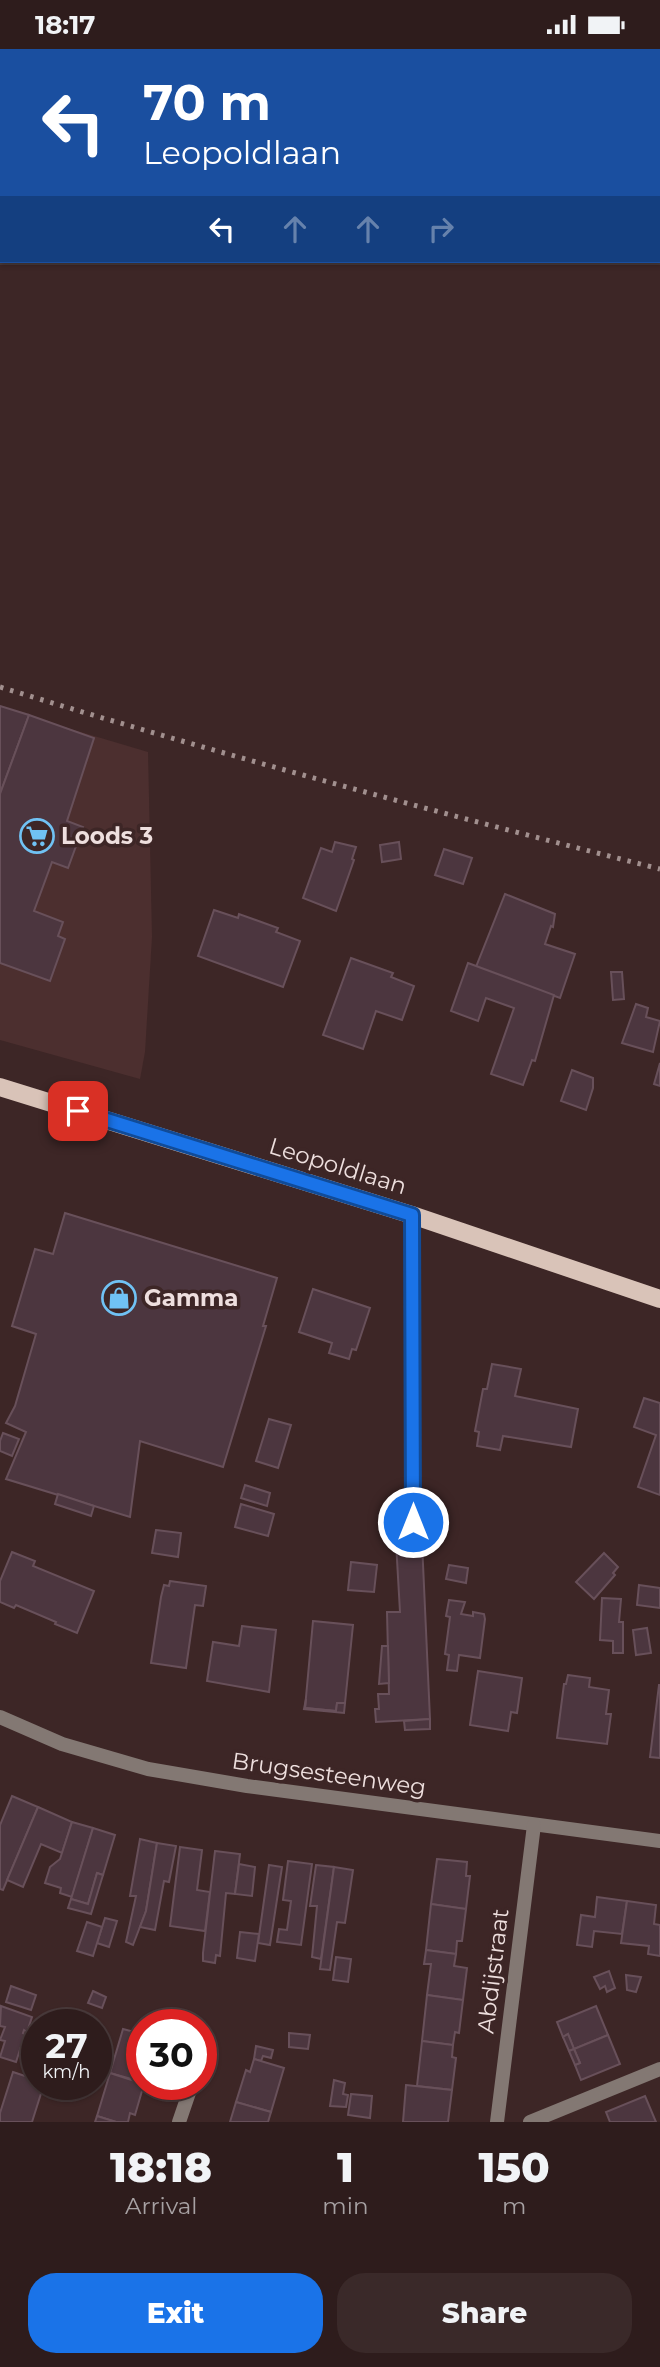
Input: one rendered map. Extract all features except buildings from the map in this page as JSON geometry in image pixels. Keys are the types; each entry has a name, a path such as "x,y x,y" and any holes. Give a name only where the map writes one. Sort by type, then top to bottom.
{"main road":[{"name":"Leopoldlaan","path":"0,1087 412,1215 660,1300"}],"street":[{"path":"412,1215 413,1522"},
{"name":"Brugsesteenweg","path":"0,1717 62,1744 148,1769 247,1786 660,1841"},
{"name":"Abdijstraat","path":"497,2122 534,1825"},
{"path":"530,2122 660,2069"},
{"path":"179,2122 187,2100"}],"shaded area":[{"path":"0,708 148,752 152,937 145,1052 140,1079 0,1040"}],"railway":[{"path":"0,687 329,782 660,869"}],"place":[{"name":"Loods 3","path":"37,836"},
{"name":"Gamma","path":"119,1298"}],"route":[{"path":"78,1111 412,1215 413,1522"}]}
